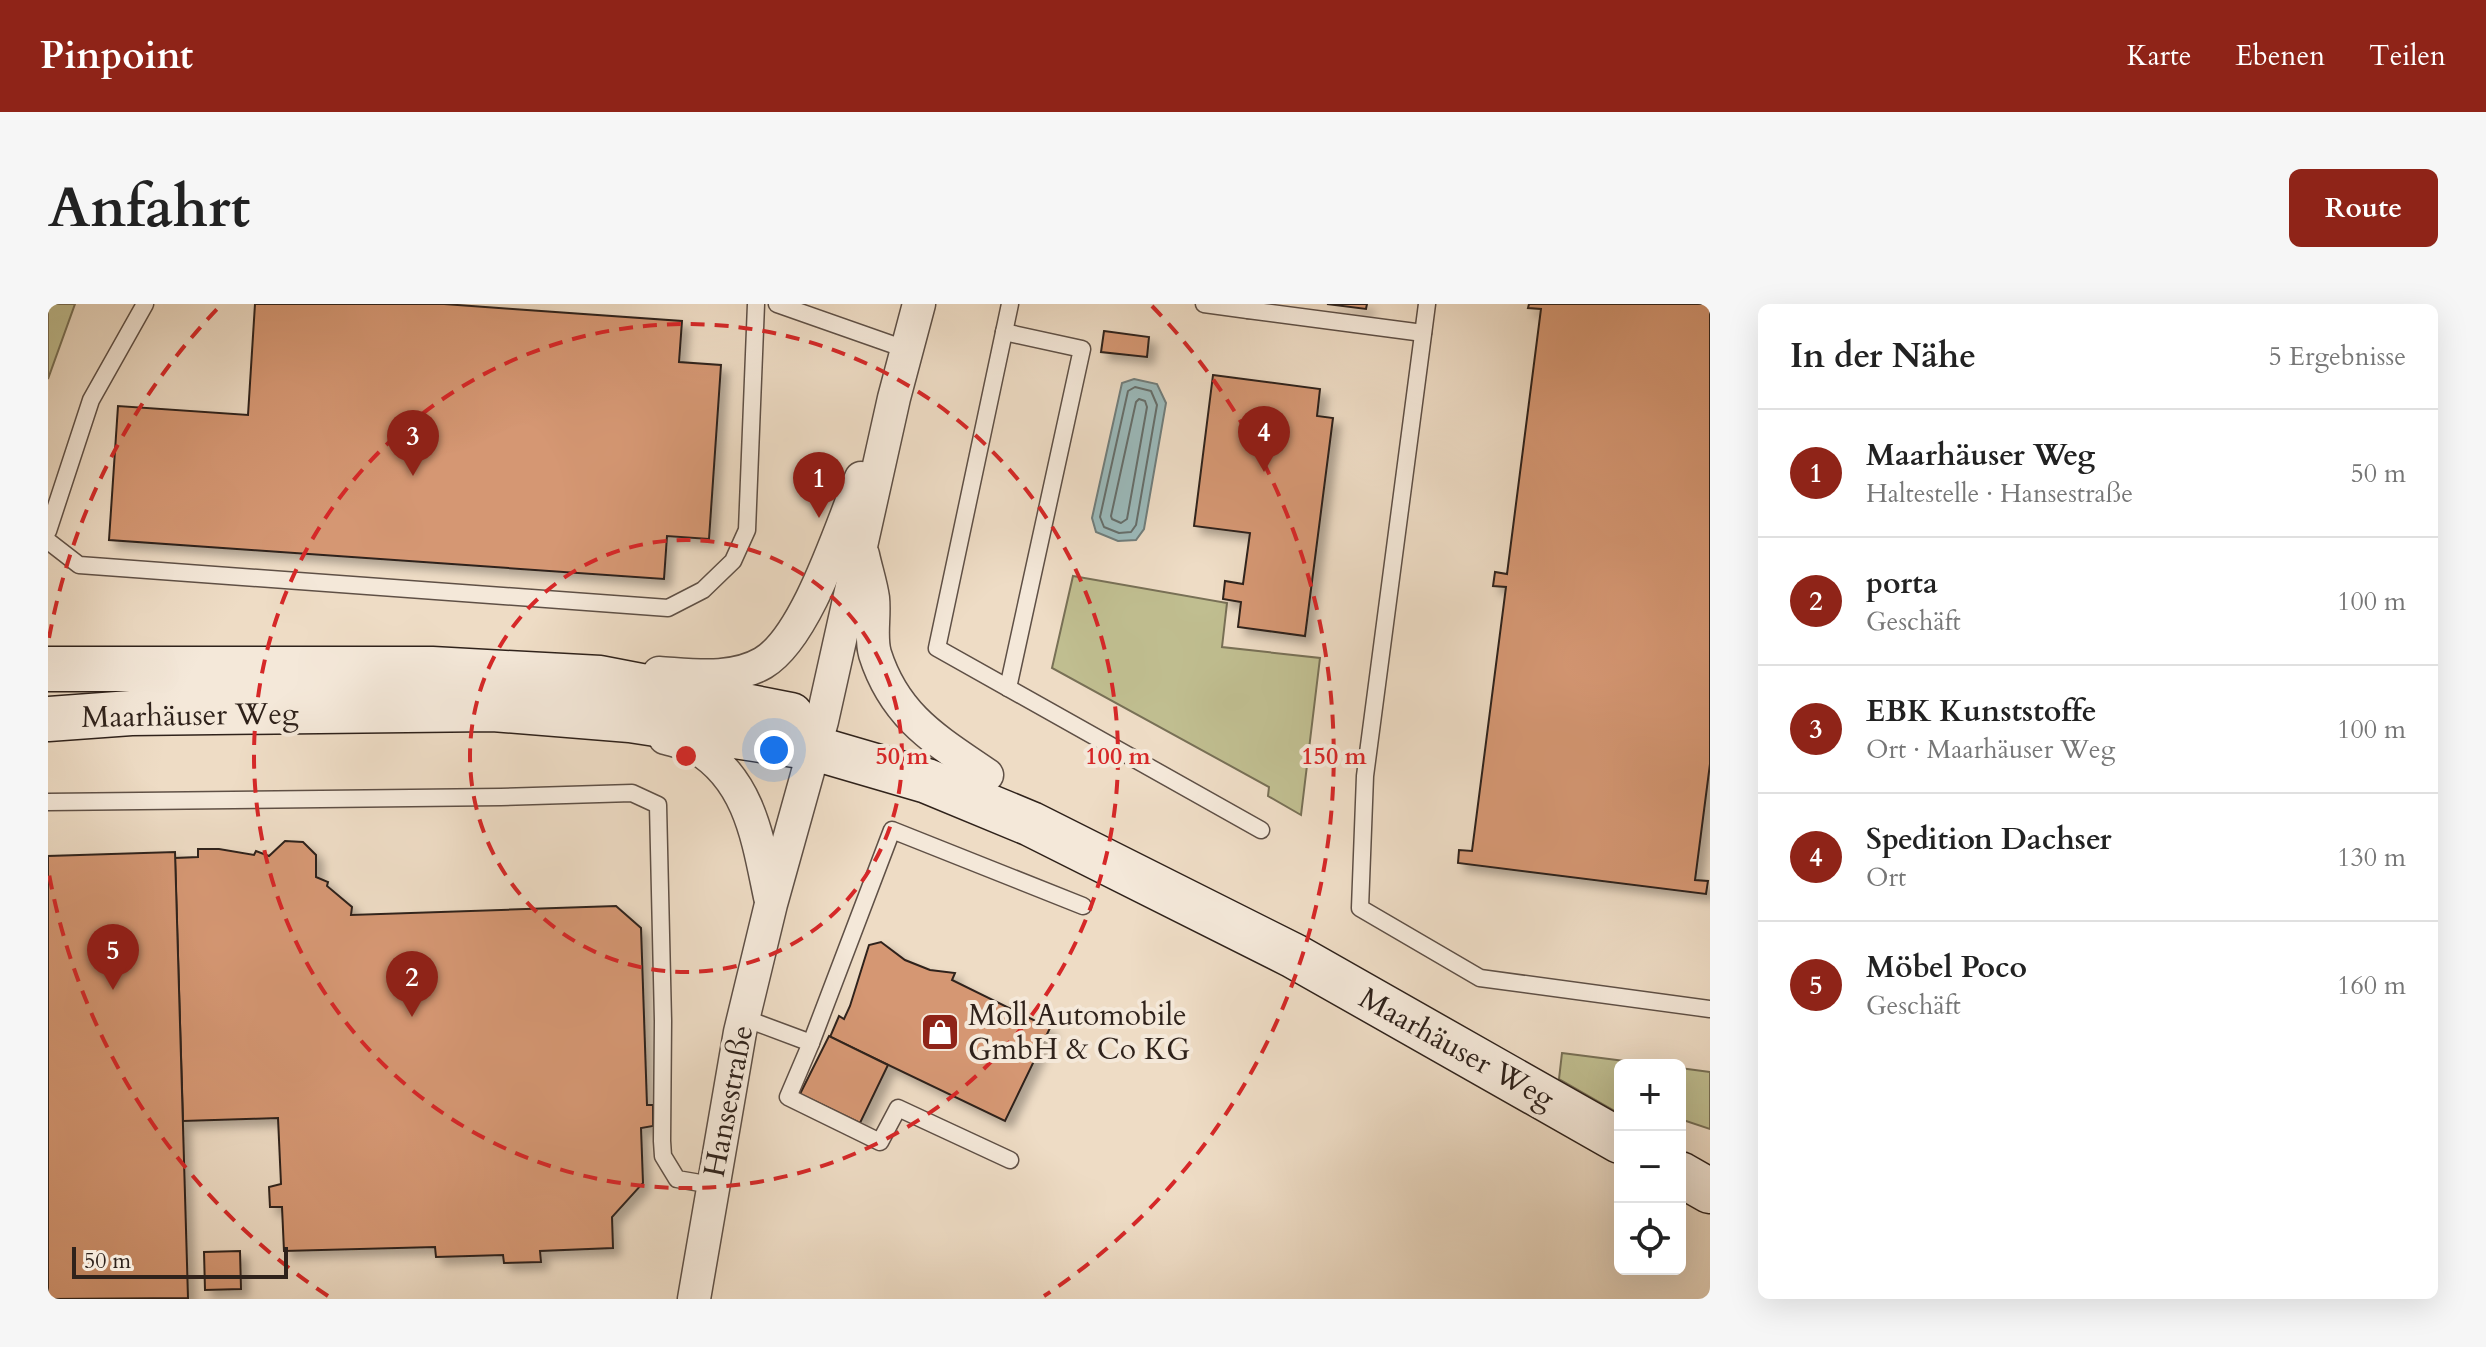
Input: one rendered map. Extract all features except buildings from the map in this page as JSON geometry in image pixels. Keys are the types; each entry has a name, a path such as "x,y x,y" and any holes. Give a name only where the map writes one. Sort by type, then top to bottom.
{"main road":[{"name":"Maarhäuser Weg","path":"48,669 432,669 600,678 818,734 1031,824 1294,956 1614,1138"},
{"name":"Maarhäuser Weg","path":"48,719 131,713 493,709 890,739 987,775 1077,817 1157,863 1294,956"},
{"path":"1686,1177 1710,1191"}],"street":[{"name":"Hansestraße","path":"694,1299 744,1018 771,904 818,734 894,398 919,304"},
{"name":"Hansestraße","path":"600,678 649,673 713,676 738,672 764,662 792,637 809,605 894,398"},
{"name":"Hansestraße","path":"861,548 873,596 874,652 895,698 930,736 987,775"},
{"name":"Hansestraße","path":"630,720 666,738 692,745 719,764 736,783 758,842 771,904"}],"lane":[{"path":"48,531 91,400 145,304"},
{"path":"48,541 79,565 668,608 703,590 733,561 747,530 756,304"},
{"path":"777,304 908,350"},
{"path":"1010,304 937,648 1261,830"},
{"path":"1204,304 1248,307 1423,333"},
{"path":"1427,304 1365,776 1360,908 1480,978 1710,1009"},
{"path":"1004,332 1082,349 1008,688"},
{"path":"48,802 632,793 658,805 663,1156 677,1179 712,1185"},
{"path":"1010,1160 898,1108 880,1142 788,1097 892,830 1083,906"},
{"path":"744,1018 811,1043"}],"shaded area":[{"path":"48,304 75,304 48,379"},
{"path":"1073,576 1227,603 1222,647 1320,658 1301,815 1268,796 1269,787 1052,668"},
{"path":"1562,1053 1614,1060 1614,1111 1559,1079"},
{"path":"1686,1069 1710,1072 1710,1129 1686,1121"}],"water":[{"path":"1134,379 1157,384 1166,403 1144,529 1136,540 1118,541 1096,532 1092,518 1122,383"}],"place":[{"name":"Spedition Dachser","path":"1264,472"},
{"name":"EBK Kunststoffe","path":"413,476"},
{"name":"Maarhäuser Weg","path":"819,518"},
{"name":"Möbel Poco","path":"113,990"},
{"name":"porta","path":"412,1017"},
{"name":"Moll Automobile GmbH & Co KG","path":"940,1032"}]}
